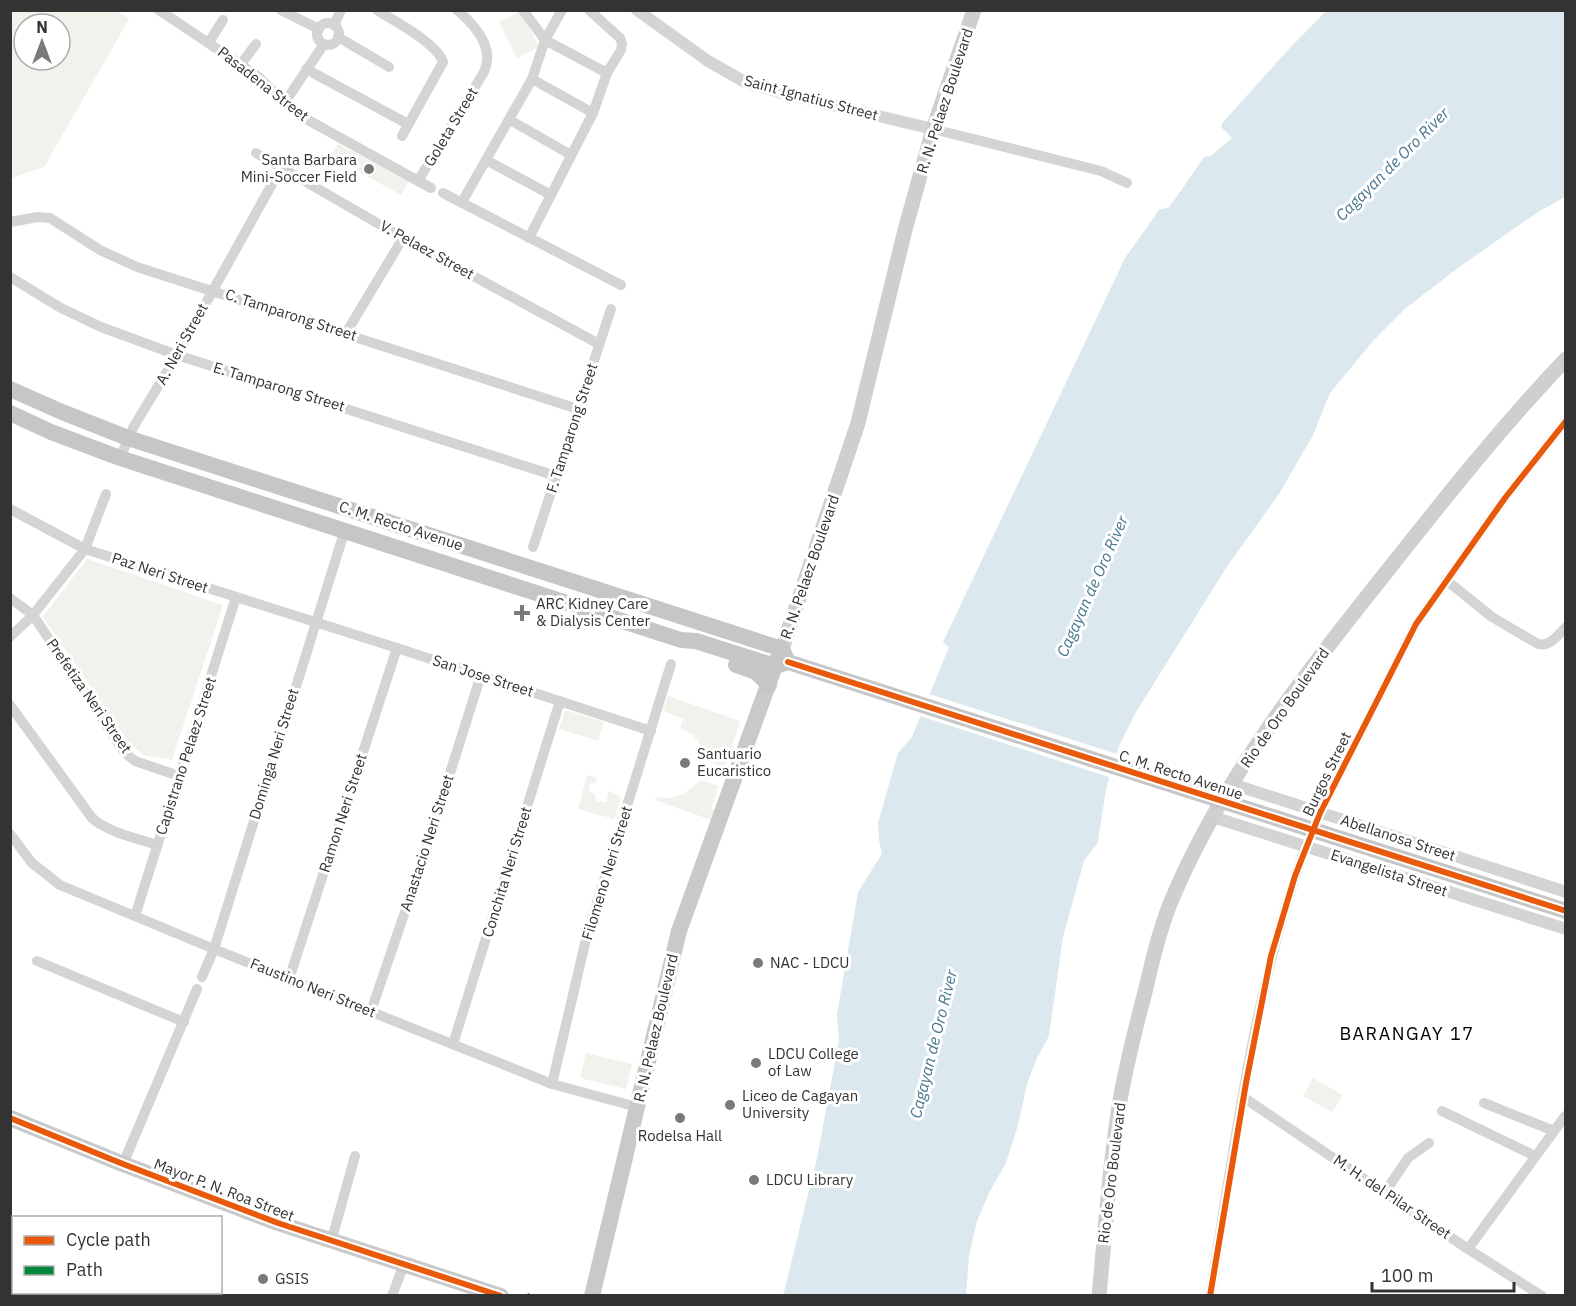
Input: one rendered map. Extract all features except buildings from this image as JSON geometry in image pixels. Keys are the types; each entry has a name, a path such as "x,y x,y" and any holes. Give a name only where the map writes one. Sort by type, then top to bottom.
{"highway":[{"name":"C. M. Recto Avenue","path":"10,389 128,438 526,566 782,659 1566,911"},
{"name":"C. M. Recto Avenue","path":"10,413 51,432 120,458 681,640 782,659"},
{"path":"345,530 352,510"},
{"path":"519,587 526,566"},
{"path":"681,640 693,650 756,672 769,685"}],"main road":[{"name":"R. N. Pelaez Boulevard","path":"592,1296 679,931 769,685 782,659 858,423 905,230 933,129 974,10"},
{"name":"Rio de Oro Boulevard","path":"1099,1296 1118,1108 1142,1003 1170,905 1213,817 1264,734 1377,584 1470,467 1526,401 1566,359"},
{"name":"Mayor P. N. Roa Street","path":"12,1122 218,1202 331,1242 404,1264 479,1292 501,1296"},
{"path":"579,1296 597,1278"},
{"path":"597,1278 597,1296"}],"street":[{"name":"Pasadena Street","path":"159,10 241,64 261,79 299,115 431,188"},
{"path":"174,20 180,10"},
{"path":"281,10 319,29"},
{"path":"334,25 341,10"},
{"path":"377,10 423,40 438,53 442,60 402,136"},
{"name":"Goleta Street","path":"418,181 484,72 489,58 488,51 474,26 457,10"},
{"path":"523,10 545,40 607,73"},
{"path":"462,202 532,80 545,40 562,10"},
{"path":"529,237 593,113 607,73 621,50 622,40 589,10"},
{"name":"Saint Ignatius Street","path":"637,10 708,61 745,82 933,129"},
{"path":"209,42 223,20"},
{"path":"327,23 334,25 338,31 338,37 333,44 324,44 318,39 319,29 327,23"},
{"path":"338,37 389,67"},
{"path":"241,64 256,44"},
{"path":"285,102 324,44"},
{"path":"306,69 408,124"},
{"path":"532,80 593,113"},
{"path":"510,120 571,155"},
{"path":"933,129 1101,171 1127,183"},
{"name":"V. Pelaez Street","path":"256,153 403,238 600,344"},
{"path":"486,160 551,195"},
{"name":"A. Neri Street","path":"120,458 128,438 281,168"},
{"path":"443,193 621,285"},
{"name":"C. Tamparong Street","path":"10,222 38,217 50,218 110,256 167,277 578,409"},
{"path":"346,333 403,238"},
{"name":"E. Tamparong Street","path":"10,277 61,308 101,327 177,355 556,476"},
{"name":"F. Tamparong Street","path":"533,547 611,309"},
{"name":"Burgos Street","path":"1210,1296 1243,1097 1271,956 1306,846 1320,813 1407,640 1446,580 1529,465 1566,421"},
{"path":"10,637 33,615 85,549 106,494"},
{"name":"Paz Neri Street","path":"10,509 85,549 315,622"},
{"name":"Dominga Neri Street","path":"202,977 214,949 345,530"},
{"path":"1446,580 1492,616 1538,644 1550,643 1566,627"},
{"name":"Capistrano Pelaez Street","path":"135,916 236,597"},
{"name":"Prefetiza Neri Street","path":"10,598 33,615 124,752 135,761 179,776"},
{"name":"San Jose Street","path":"315,622 651,731"},
{"name":"Ramon Neri Street","path":"289,979 397,648"},
{"name":"Filomeno Neri Street","path":"552,1084 587,935 671,664"},
{"name":"Anastacio Neri Street","path":"371,1011 481,675"},
{"name":"Conchita Neri Street","path":"453,1044 560,701"},
{"path":"10,705 99,824 157,845"},
{"name":"Abellanosa Street","path":"1232,784 1566,892"},
{"name":"Evangelista Street","path":"1213,817 1566,929"},
{"name":"Faustino Neri Street","path":"10,834 32,862 60,885 552,1084 637,1107"},
{"path":"37,961 184,1022"},
{"path":"123,1164 197,989"},
{"name":"M. H. del Pilar Street","path":"1243,1097 1468,1249 1542,1296"},
{"path":"1484,1103 1554,1131"},
{"path":"1442,1111 1535,1156"},
{"path":"1468,1249 1565,1116"},
{"path":"1385,1192 1408,1158 1429,1143"},
{"path":"331,1242 355,1156"},
{"path":"392,1296 404,1264"}],"shaded area":[{"path":"10,11 116,11 129,19 44,167 11,178"},
{"path":"521,11 539,47 517,58 499,22"},
{"name":"Santa Barbara Mini-Soccer Field","path":"338,144 409,181 401,195 330,156"},
{"path":"87,559 223,605 172,760 144,755 130,744 43,617"},
{"path":"668,696 740,721 725,767 706,761 698,741 690,733 680,728 683,719 663,711"},
{"path":"565,710 604,722 598,741 559,729"},
{"path":"587,775 597,778 596,783 591,782 588,791 595,794 596,801 606,802 609,791 621,797 614,819 578,809"},
{"path":"700,780 719,786 711,809 715,810 711,820 655,800 656,797 669,798 681,795"},
{"path":"586,1053 632,1064 626,1089 580,1078"},
{"path":"1313,1078 1343,1095 1332,1112 1303,1096"}],"water":[{"name":"Cagayan de Oro River","path":"1326,11 1565,11 1565,197 1538,212 1462,265 1406,308 1373,341 1330,393 1313,435 1279,494 1228,565 1136,712 1119,746 1106,789 1098,842 1084,861 1063,937 1049,1036 1027,1084 1018,1125 1006,1163 977,1221 969,1256 966,1295 783,1296 817,1158 839,1041 837,1014 858,892 882,854 878,823 898,753 912,737 949,647 943,642 1125,258 1159,210 1169,207 1204,157 1211,156 1232,138 1221,127 1223,122"}],"pier":[{"path":"926,693 1120,755 1112,778 917,715"}],"cycle path":[{"path":"1210,1296 1246,1083 1271,956 1295,876 1320,813 1416,624 1505,498 1566,421"},
{"path":"788,662 1566,911"},
{"path":"10,1118 278,1223 501,1296"}],"place":[{"name":"Santa Barbara Mini-Soccer Field","path":"369,169"},
{"name":"ARC Kidney Care & Dialysis Center","path":"522,613"},
{"name":"Santuario Eucaristico","path":"685,763"},
{"name":"NAC - LDCU","path":"758,963"},
{"name":"LDCU College of Law","path":"756,1063"},
{"name":"Liceo de Cagayan University","path":"730,1105"},
{"name":"Rodelsa Hall","path":"680,1118"},
{"name":"LDCU Library","path":"754,1180"},
{"name":"GSIS","path":"263,1279"}],"district":[{"name":"BARANGAY 17","path":"1407,1034"}]}
